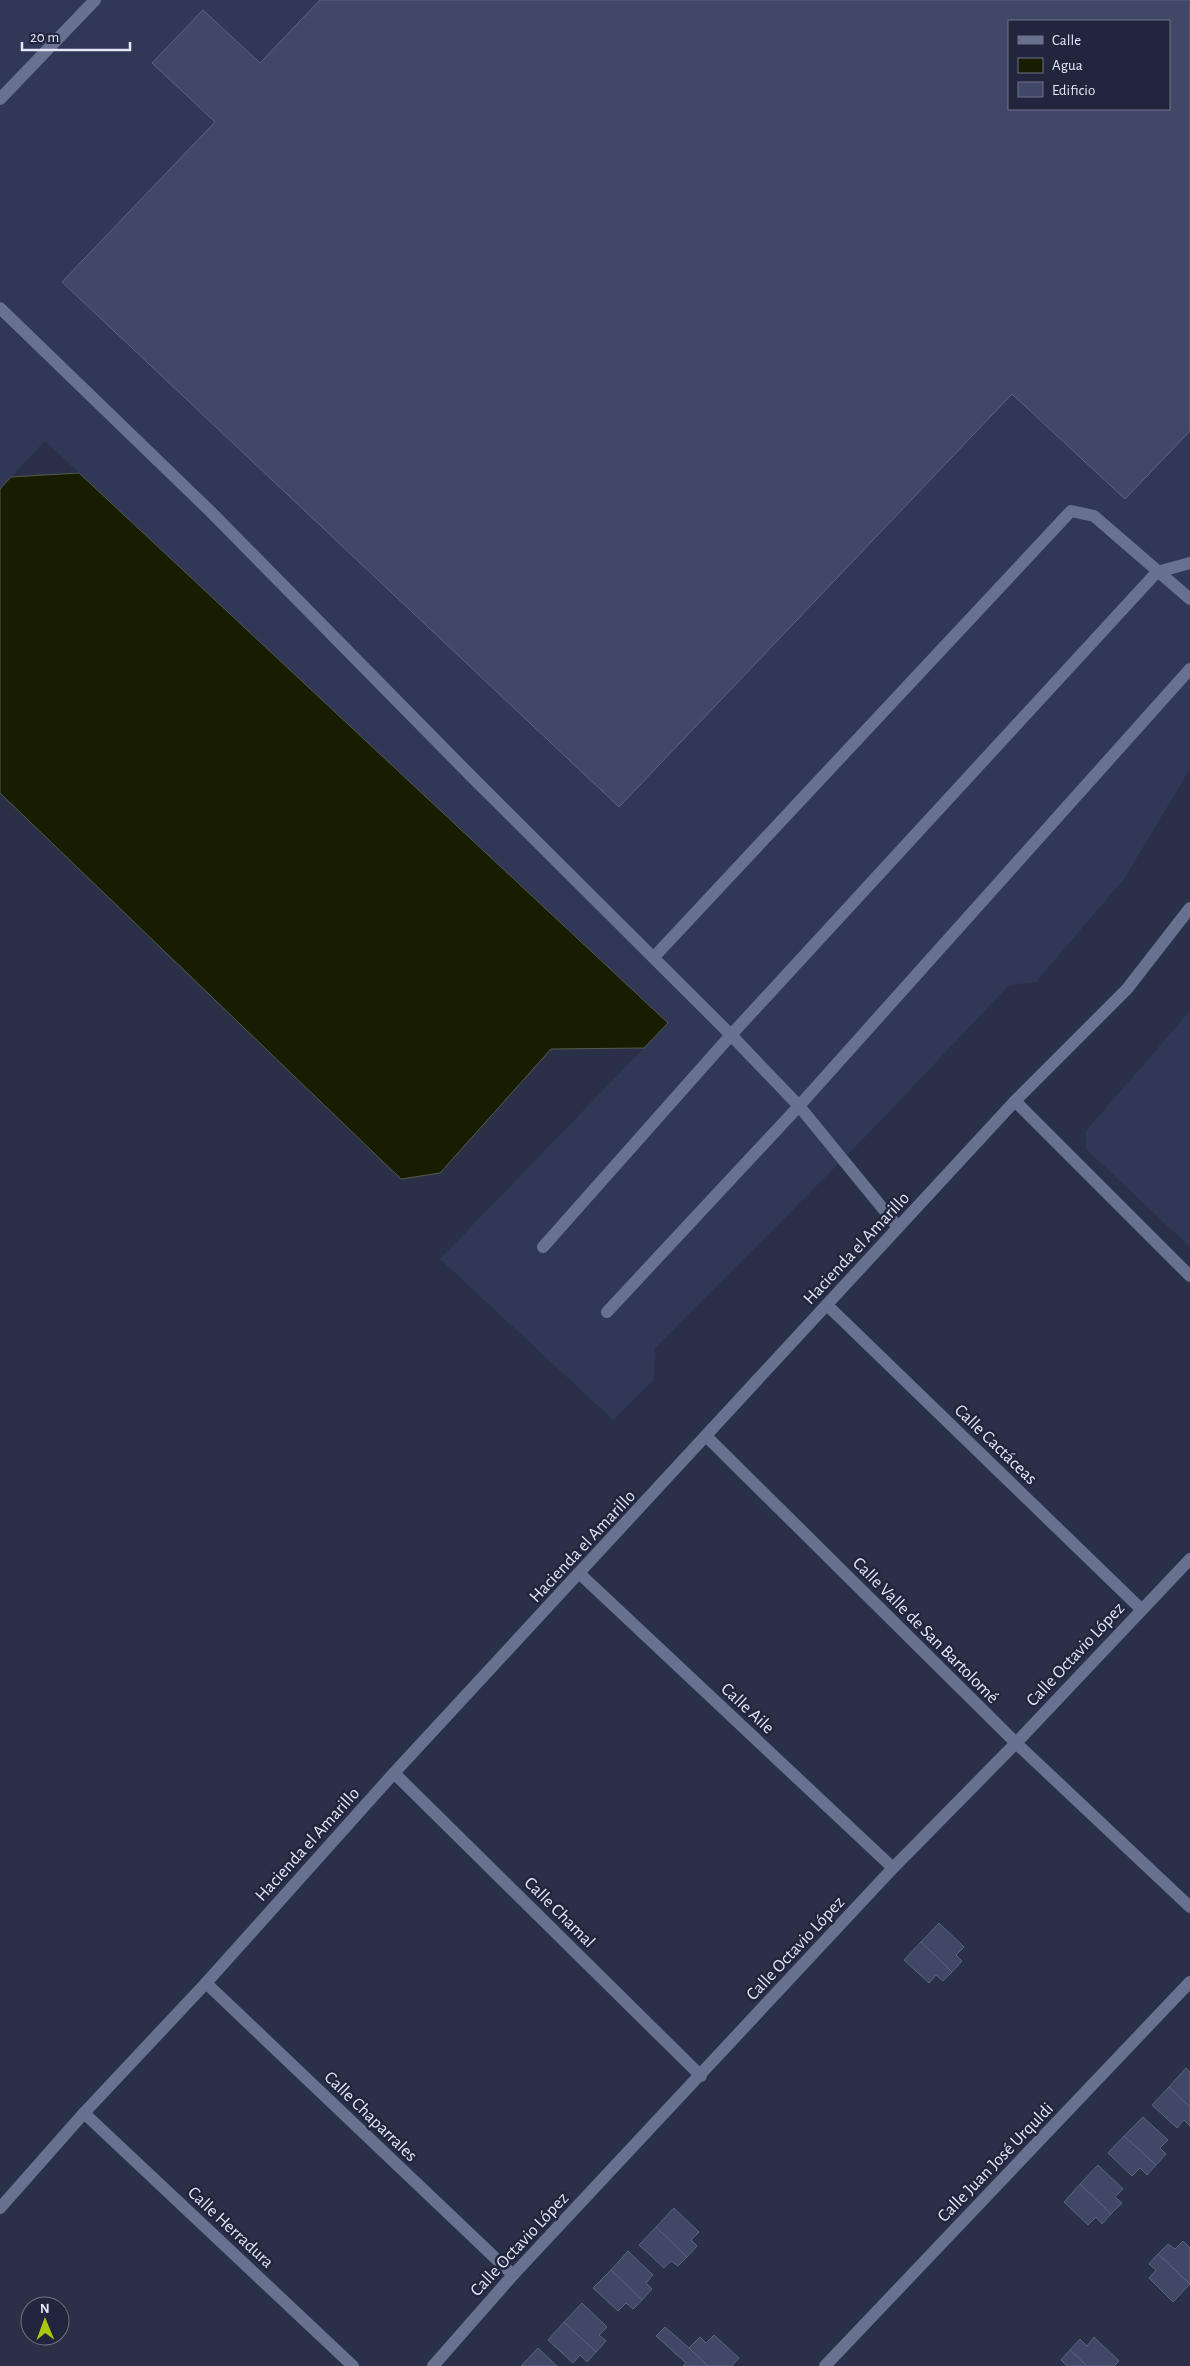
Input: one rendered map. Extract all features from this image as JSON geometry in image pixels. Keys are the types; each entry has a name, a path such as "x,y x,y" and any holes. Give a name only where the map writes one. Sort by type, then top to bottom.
{"street":[{"path":"0,99 95,0"},
{"path":"0,308 212,512 490,796 731,1035 799,1106 898,1228"},
{"path":"654,957 1071,511 1094,516 1190,599"},
{"path":"544,1247 731,1035 1157,572 1190,563"},
{"path":"607,1312 799,1106 1190,669"},
{"name":"Hacienda el Amarillo","path":"0,2208 84,2113 206,1983 394,1773 580,1574 1014,1101 1126,989 1190,908"},
{"path":"1014,1101 1190,1276"},
{"name":"Calle Cactáceas","path":"827,1306 1141,1609"},
{"name":"Calle Valle de San Bartolomé","path":"706,1436 1016,1743 1190,1907"},
{"name":"Calle Octavio López","path":"433,2366 513,2275 701,2076 893,1868 1016,1743 1190,1559"},
{"name":"Calle Aile","path":"580,1574 893,1868"},
{"name":"Calle Chamal","path":"394,1773 701,2076"},
{"name":"Calle Juan José Urquldi","path":"825,2366 1190,1982"},
{"name":"Calle Chaparrales","path":"206,1983 513,2275"},
{"name":"Calle Herradura","path":"84,2113 353,2366"}],"shaded area":[{"path":"0,0 1190,0 1190,769 1124,879 1036,982 1009,985 871,1131 655,1348 654,1379 613,1420 440,1259 668,1023 45,441 0,489"},
{"path":"1190,1011 1190,1247 1086,1149 1086,1131"}],"water":[{"path":"79,473 668,1023 644,1048 551,1049 440,1173 401,1179 0,793 0,489 11,477"}],"building":[{"path":"320,0 1190,0 1190,431 1125,499 1012,394 619,807 62,282 215,122 152,63 203,10 260,63"},
{"path":"939,1923 964,1947 956,1955 962,1961 952,1972 921,1942"},
{"path":"921,1942 952,1972 943,1981 936,1975 929,1983 904,1960"},
{"path":"1186,2068 1190,2072 1190,2107 1169,2087"},
{"path":"1169,2087 1190,2107 1190,2126 1184,2120 1177,2128 1152,2105"},
{"path":"1143,2117 1168,2140 1160,2148 1166,2154 1156,2165 1124,2136"},
{"path":"1124,2136 1156,2165 1147,2175 1140,2168 1132,2176 1108,2153"},
{"path":"1098,2165 1123,2189 1115,2197 1122,2203 1111,2214 1080,2184"},
{"path":"1080,2184 1111,2214 1102,2224 1096,2217 1088,2225 1064,2202"},
{"path":"674,2208 699,2232 691,2240 697,2246 687,2257 656,2227"},
{"path":"656,2227 687,2257 678,2266 671,2261 664,2268 639,2245"},
{"path":"1183,2241 1190,2248 1190,2284 1158,2254 1168,2244 1175,2249"},
{"path":"628,2251 653,2275 646,2283 652,2289 642,2300 611,2270"},
{"path":"1158,2254 1190,2284 1173,2302 1149,2278 1156,2270 1149,2264"},
{"path":"611,2270 642,2300 633,2309 626,2303 618,2311 593,2288"},
{"path":"582,2303 607,2327 599,2335 606,2341 596,2352 564,2322"},
{"path":"564,2322 596,2352 587,2362 580,2355 573,2363 548,2340"},
{"path":"665,2327 708,2366 683,2366 686,2363 656,2336"},
{"path":"714,2335 739,2358 732,2366 708,2366 689,2348 700,2337 706,2343"},
{"path":"1094,2337 1119,2361 1114,2366 1087,2366 1070,2350 1080,2339 1087,2346"},
{"path":"538,2348 557,2366 521,2366"},
{"path":"1070,2350 1087,2366 1067,2366 1061,2360"}]}
